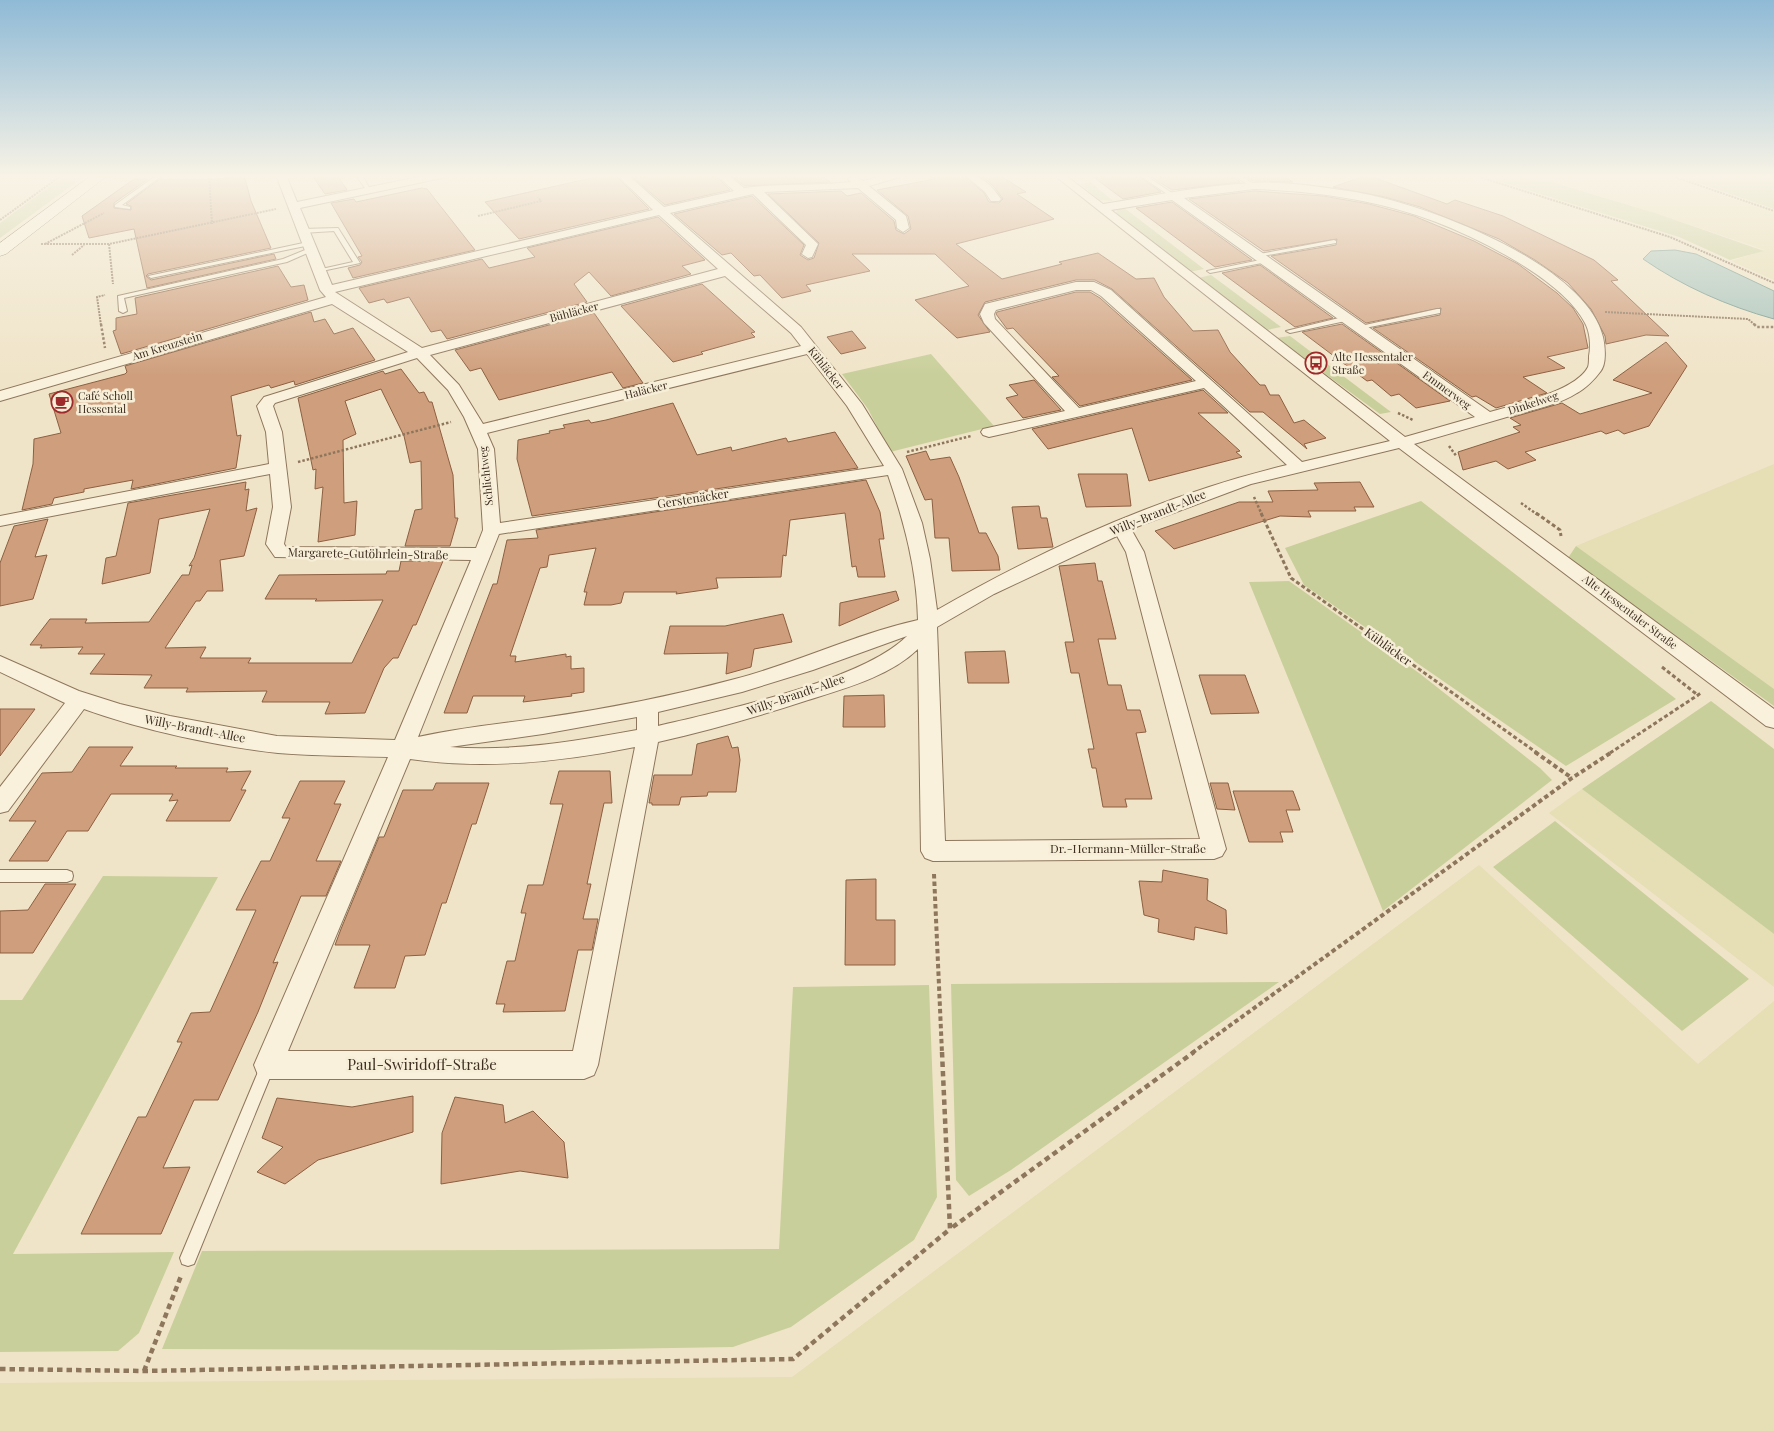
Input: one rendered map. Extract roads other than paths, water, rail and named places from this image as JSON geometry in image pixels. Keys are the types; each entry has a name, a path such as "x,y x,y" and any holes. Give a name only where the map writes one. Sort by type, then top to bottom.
{"street":[{"path":"307,242 330,294"},
{"name":"Am Kreuzstein","path":"0,396 330,294 536,242"},
{"name":"Kühläcker","path":"695,242 796,330 812,348 854,404 891,463 914,523 922,559 928,624"},
{"path":"808,254 812,244 810,242"},
{"name":"Alte Hessentaler Straße","path":"1144,242 1264,337 1774,720"},
{"name":"Emmerweg","path":"1238,242 1486,417"},
{"name":"Dinkelweg","path":"1403,442 1539,403 1572,390 1595,369 1598,346 1593,324 1584,311 1555,282 1522,259 1490,242"},
{"name":"Bühläcker","path":"420,353 727,271"},
{"path":"1076,413 989,320 987,314 990,307 1076,286 1094,286 1106,293 1208,382 1299,468"},
{"name":"Schlichtweg","path":"330,294 420,353 454,388 475,423 486,449 492,530 402,749"},
{"name":"Haläcker","path":"475,423 812,348"},
{"name":"Margarete-Gutöhrlein-Straße","path":"420,353 269,400 265,406 274,432 282,507 275,544 281,553 483,554"},
{"path":"989,432 1208,382"},
{"name":"Willy-Brandt-Allee","path":"402,749 455,738 543,726 647,707 735,687 806,665 889,634 928,624 988,590 1121,527 1246,480 1403,442"},
{"name":"Gerstenäcker","path":"492,530 891,463"},
{"path":"0,521 278,467"},
{"name":"Dr.-Hermann-Müller-Straße","path":"928,624 933,851 1214,849 1134,552 1121,527"},
{"name":"Willy-Brandt-Allee","path":"0,663 50,690 78,701 136,718 285,745 402,749 455,756 537,752 648,736 741,714 817,689 867,669 906,648 928,624"},
{"path":"0,804 78,701"},
{"path":"647,707 648,736"},
{"name":"Paul-Swiridoff-Straße","path":"268,1065 584,1065 648,736"},
{"path":"268,1065 402,749"}],"lane":[{"path":"319,271 357,263 344,242"},
{"path":"1210,272 1261,258 1334,242"},
{"path":"151,276 309,247"},
{"path":"123,311 120,297 285,260 309,247"},
{"path":"1360,327 1437,311"},
{"path":"1290,331 1347,318"},
{"path":"0,876 67,876"},
{"path":"188,1258 268,1065"}],"water":[{"path":"1675,250 1696,254 1774,291 1774,319 1739,308 1705,294 1673,278 1643,259 1651,251"}],"place":[{"name":"Alte Hessentaler Straße","path":"1316,363"},
{"name":"Café Scholl Hessental","path":"62,402"}]}
